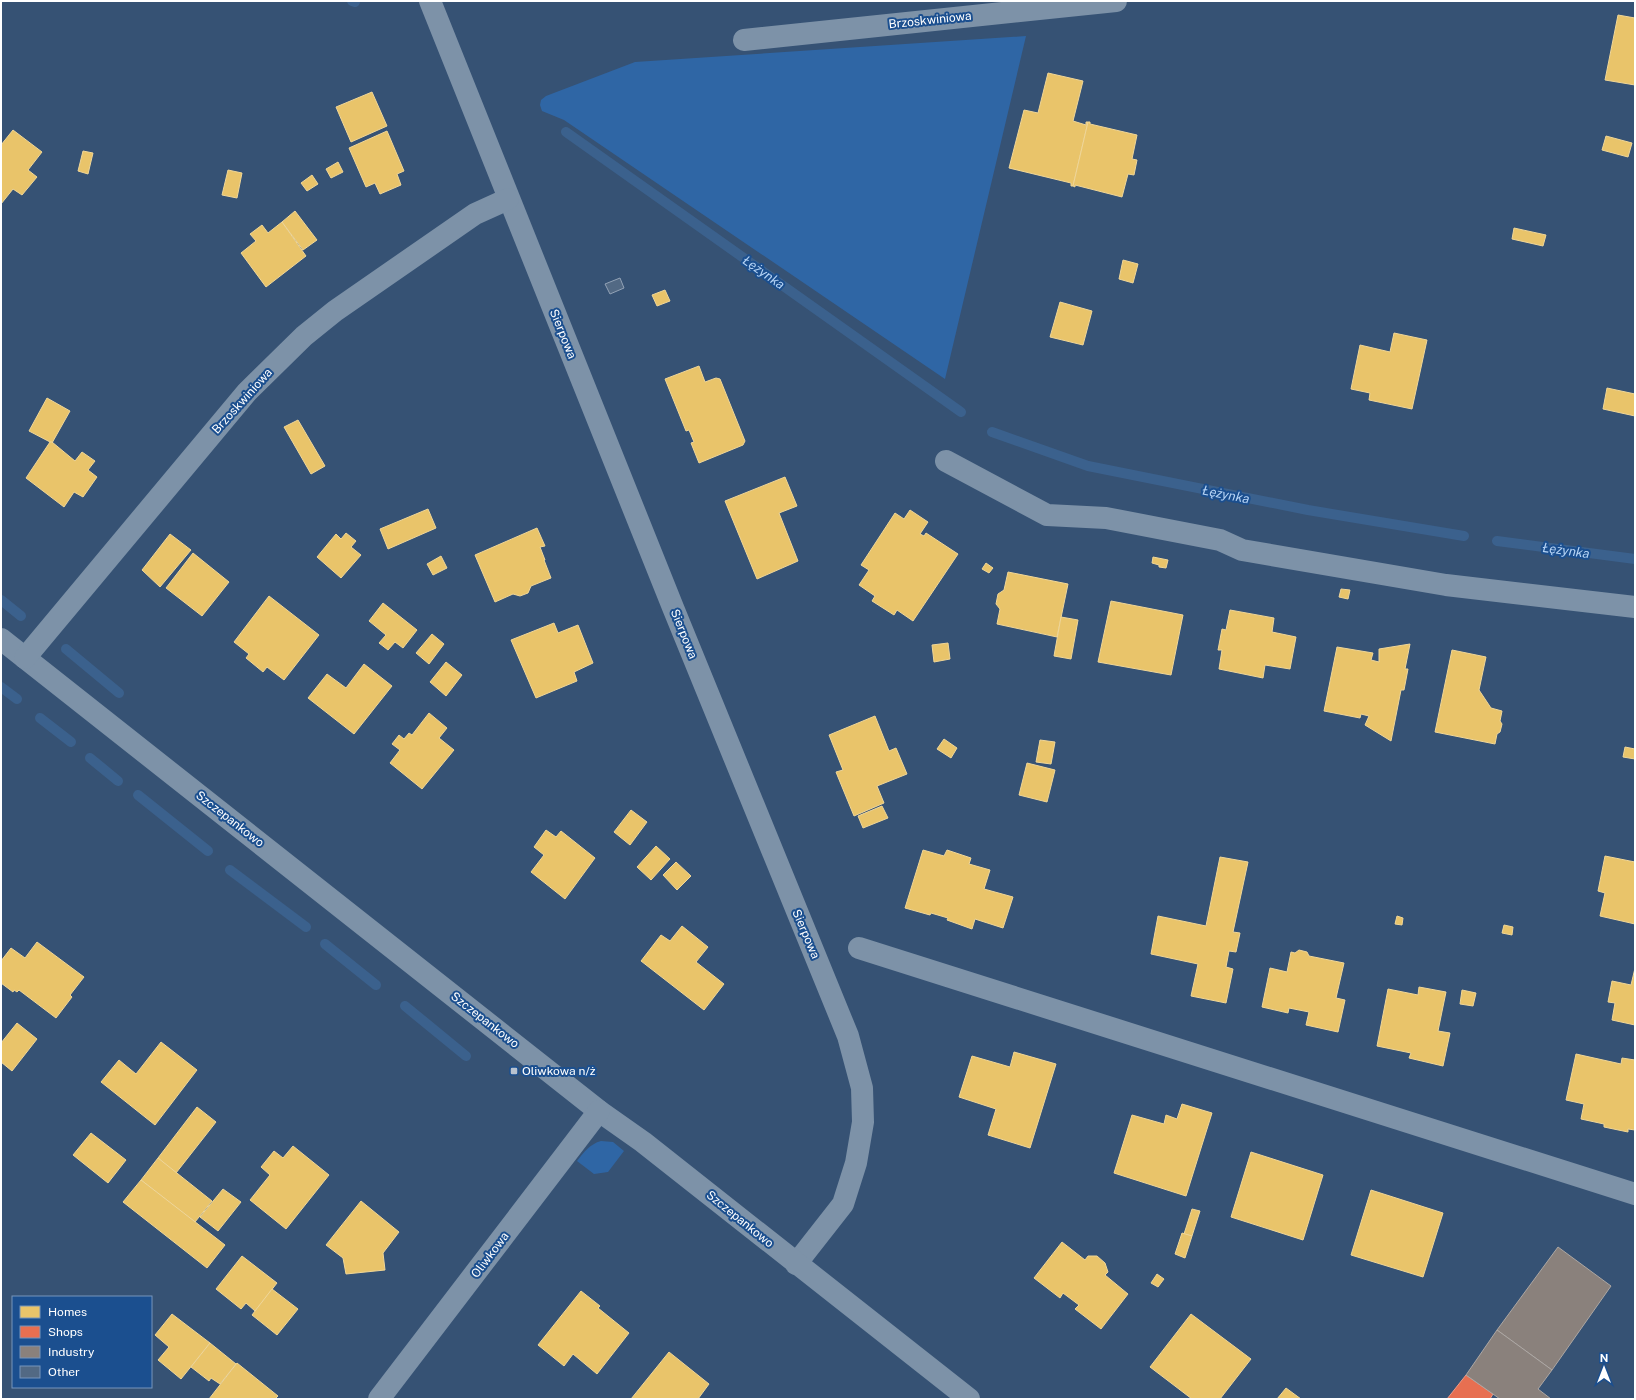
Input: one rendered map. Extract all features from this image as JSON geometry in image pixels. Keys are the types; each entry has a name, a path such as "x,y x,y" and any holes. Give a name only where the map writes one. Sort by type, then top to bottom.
{"street":[{"name":"Sierpowa","path":"430,1 508,199 598,417 674,610 848,1036 862,1088 863,1122 856,1163 843,1204 796,1264"},
{"name":"Brzoskwiniowa","path":"744,40 1116,1"},
{"name":"Brzoskwiniowa","path":"25,658 247,392 277,361 304,336 335,311 475,214 508,199"},
{"path":"946,461 1047,515 1106,518 1220,540 1242,550 1446,585 1635,607"},
{"name":"Szczepankowo","path":"1,639 599,1111 643,1142 969,1399"},
{"path":"859,948 1635,1194"},
{"name":"Oliwkowa","path":"380,1399 599,1111"}],"shaded area":[{"path":"1026,36 945,379 564,120 542,111 540,105 541,100 546,96 635,62"},
{"path":"601,1141 613,1142 624,1151 608,1172 594,1174 577,1161 590,1146"}],"building: Homes":[{"path":"1618,15 1635,18 1635,85 1605,80"},
{"path":"1048,73 1083,81 1073,121 1086,125 1086,122 1088,122 1073,186 1071,186 1071,183 1009,168 1024,110 1038,113"},
{"path":"372,92 387,126 351,142 336,107"},
{"path":"1088,122 1090,122 1090,124 1137,135 1132,159 1137,160 1134,175 1128,174 1122,197 1075,185 1075,187 1073,186"},
{"path":"13,130 42,152 28,170 37,177 22,195 13,189 1,204 1,145"},
{"path":"387,131 404,171 397,174 401,185 380,194 375,183 366,187 349,148"},
{"path":"1606,136 1632,143 1628,157 1602,150"},
{"path":"83,151 93,153 88,174 78,171"},
{"path":"338,162 343,172 331,178 326,169"},
{"path":"228,170 242,173 237,198 222,195"},
{"path":"312,175 318,184 307,191 301,183"},
{"path":"295,211 317,240 303,250 282,222"},
{"path":"282,222 306,256 266,287 241,253 256,241 250,234 262,225 268,233"},
{"path":"1514,228 1546,235 1543,246 1512,239"},
{"path":"1123,260 1138,264 1133,283 1119,279"},
{"path":"665,290 670,301 657,306 652,295"},
{"path":"1060,302 1092,311 1083,345 1050,337"},
{"path":"1394,333 1427,340 1412,409 1369,400 1370,393 1351,389 1360,345 1390,352"},
{"path":"699,366 705,382 716,378 720,379 745,441 743,445 699,463 691,443 694,442 689,430 686,431 665,379"},
{"path":"1607,388 1635,394 1635,416 1603,409"},
{"path":"47,398 70,411 52,443 29,431"},
{"path":"298,420 325,466 311,474 284,427"},
{"path":"50,442 52,442 75,461 82,452 95,461 88,470 97,477 83,497 74,492 64,507 26,478"},
{"path":"785,477 797,506 779,513 798,561 757,579 725,501"},
{"path":"428,509 436,528 388,549 380,529"},
{"path":"910,510 928,522 920,534 924,536 926,533 958,554 913,621 897,610 894,615 872,601 875,596 859,585 869,570 861,565 895,513 904,519"},
{"path":"537,528 545,546 540,547 551,578 531,586 528,593 520,596 513,594 495,602 475,555"},
{"path":"346,533 356,541 351,547 361,555 341,578 317,557 336,534 341,539"},
{"path":"170,534 191,550 160,587 142,570"},
{"path":"193,553 229,582 202,616 166,588"},
{"path":"441,556 447,568 433,575 427,564"},
{"path":"1153,557 1168,560 1166,568 1159,567 1159,565 1152,563"},
{"path":"986,563 993,568 989,573 982,569"},
{"path":"1008,572 1068,584 1057,637 997,624 1000,609 996,604 998,594 1004,590"},
{"path":"1341,589 1350,590 1348,599 1339,597"},
{"path":"269,596 319,635 284,680 267,667 263,672 246,658 249,654 234,642"},
{"path":"1111,601 1183,615 1171,675 1098,662"},
{"path":"383,603 417,630 403,648 395,642 388,650 379,643 386,635 369,621"},
{"path":"1230,610 1274,618 1272,632 1296,637 1290,669 1265,665 1263,678 1219,669 1222,650 1218,650 1222,629 1226,630"},
{"path":"1061,617 1078,620 1071,659 1054,656"},
{"path":"554,623 558,633 578,625 593,663 574,672 577,681 536,698 511,640"},
{"path":"432,634 444,644 429,664 416,653"},
{"path":"948,643 950,659 934,662 932,645"},
{"path":"1410,644 1405,669 1408,669 1404,690 1401,690 1391,741 1365,725 1369,716 1361,714 1360,718 1324,711 1337,647 1373,653 1371,660 1379,662 1379,649"},
{"path":"1452,650 1486,657 1479,690 1491,708 1502,711 1500,721 1502,724 1500,732 1497,734 1495,744 1435,732"},
{"path":"446,662 462,675 446,696 430,682"},
{"path":"364,664 392,686 354,734 308,698 327,674 346,688"},
{"path":"429,713 447,728 439,738 454,750 422,789 390,763 400,750 392,744 399,735 404,739 409,733 412,735"},
{"path":"875,716 889,751 896,748 907,774 877,786 884,803 854,816 836,772 843,770 829,735"},
{"path":"944,739 957,748 951,758 937,749"},
{"path":"1040,740 1055,742 1051,764 1036,762"},
{"path":"1625,747 1635,749 1635,759 1623,757"},
{"path":"1027,763 1055,770 1047,802 1019,795"},
{"path":"882,806 888,818 863,828 858,816"},
{"path":"631,810 647,822 630,845 614,832"},
{"path":"546,830 556,837 561,831 595,858 565,899 531,872 544,855 534,847"},
{"path":"656,846 670,859 651,880 637,867"},
{"path":"923,850 944,856 947,850 971,858 969,864 990,870 984,889 1013,897 1003,928 975,919 972,929 947,920 948,918 905,908"},
{"path":"1605,856 1635,862 1635,924 1600,916 1605,893 1598,891"},
{"path":"1220,857 1248,862 1233,932 1240,933 1236,952 1229,951 1226,967 1233,969 1226,1003 1191,996 1198,964 1151,954 1158,916 1206,926"},
{"path":"676,862 691,876 677,890 663,875"},
{"path":"1397,916 1403,918 1402,925 1395,924"},
{"path":"1504,925 1513,927 1512,935 1502,933"},
{"path":"682,926 708,947 696,962 724,984 704,1010 641,961 661,935 670,941"},
{"path":"37,942 84,977 70,995 72,997 56,1018 19,990 17,992 14,990 13,992 1,983 1,961 11,948 25,958"},
{"path":"1299,950 1307,952 1309,956 1344,963 1336,998 1345,1000 1338,1032 1306,1025 1309,1012 1289,1008 1288,1013 1262,1007 1270,968 1287,972 1291,952 1295,953"},
{"path":"1635,968 1635,1025 1612,1020 1615,1003 1608,1002 1612,981 1631,985"},
{"path":"1419,987 1446,992 1438,1031 1450,1033 1443,1066 1409,1058 1411,1053 1377,1046 1388,989 1418,995"},
{"path":"1462,990 1476,993 1473,1006 1460,1004"},
{"path":"17,1023 37,1039 12,1071 1,1062 1,1043"},
{"path":"161,1042 197,1070 155,1125 101,1082 119,1060 136,1074"},
{"path":"1014,1052 1056,1064 1030,1148 988,1135 996,1109 959,1097 972,1056 1010,1067"},
{"path":"1576,1054 1621,1064 1622,1058 1635,1060 1635,1130 1628,1129 1628,1132 1604,1127 1604,1124 1581,1119 1584,1104 1566,1100"},
{"path":"1182,1104 1212,1113 1186,1196 1114,1173 1132,1115 1164,1124 1166,1115 1177,1119"},
{"path":"197,1107 216,1122 176,1173 158,1158"},
{"path":"91,1133 126,1160 108,1183 73,1155"},
{"path":"293,1146 329,1175 286,1229 250,1200 270,1175 261,1167 274,1151 283,1158"},
{"path":"1251,1152 1323,1175 1303,1240 1231,1217"},
{"path":"158,1158 212,1201 195,1222 141,1180"},
{"path":"141,1180 225,1245 207,1268 123,1202"},
{"path":"223,1189 241,1202 218,1231 200,1217"},
{"path":"1371,1190 1443,1213 1423,1277 1351,1255"},
{"path":"361,1201 399,1232 383,1253 385,1270 346,1274 343,1258 326,1245"},
{"path":"1192,1209 1200,1211 1192,1236 1184,1234"},
{"path":"1182,1233 1192,1236 1185,1258 1175,1254"},
{"path":"1062,1242 1085,1260 1088,1256 1097,1256 1105,1263 1108,1272 1105,1275 1128,1294 1101,1329 1075,1309 1079,1305 1063,1293 1060,1298 1034,1278"},
{"path":"242,1256 277,1283 255,1311 246,1303 241,1309 216,1289"},
{"path":"1157,1274 1164,1279 1158,1287 1151,1283"},
{"path":"272,1289 298,1309 277,1335 252,1315"},
{"path":"581,1291 600,1306 598,1308 629,1333 597,1374 573,1354 564,1366 538,1345"},
{"path":"172,1314 210,1343 181,1379 158,1360 169,1347 155,1335"},
{"path":"1191,1314 1251,1359 1220,1399 1192,1399 1150,1367"},
{"path":"210,1343 236,1364 220,1384 211,1378 209,1381 191,1367"},
{"path":"669,1352 709,1384 698,1399 631,1399"},
{"path":"237,1363 278,1396 275,1399 209,1399"},
{"path":"1286,1388 1301,1399 1277,1399"}],"building: Shops":[{"path":"1466,1375 1493,1394 1490,1399 1447,1399"}],"building: Industry":[{"path":"1558,1247 1611,1286 1552,1370 1497,1330"},
{"path":"1497,1330 1552,1370 1538,1389 1551,1399 1500,1399 1466,1375"}],"building: Other":[{"path":"620,278 624,288 610,294 605,284"}],"waterway":[{"name":"Łężynka","path":"566,132 961,412"},
{"name":"Łężynka","path":"992,432 1088,466 1308,510 1464,536"},
{"name":"Łężynka","path":"1497,541 1635,559"},
{"path":"1,600 21,616"},
{"path":"66,649 119,693"},
{"path":"1,687 17,699"},
{"path":"40,718 71,742"},
{"path":"90,758 118,781"},
{"path":"138,795 208,851"},
{"path":"230,870 306,927"},
{"path":"325,944 376,985"},
{"path":"405,1006 466,1056"}],"place":[{"name":"Oliwkowa n/ż","path":"514,1071"}]}
